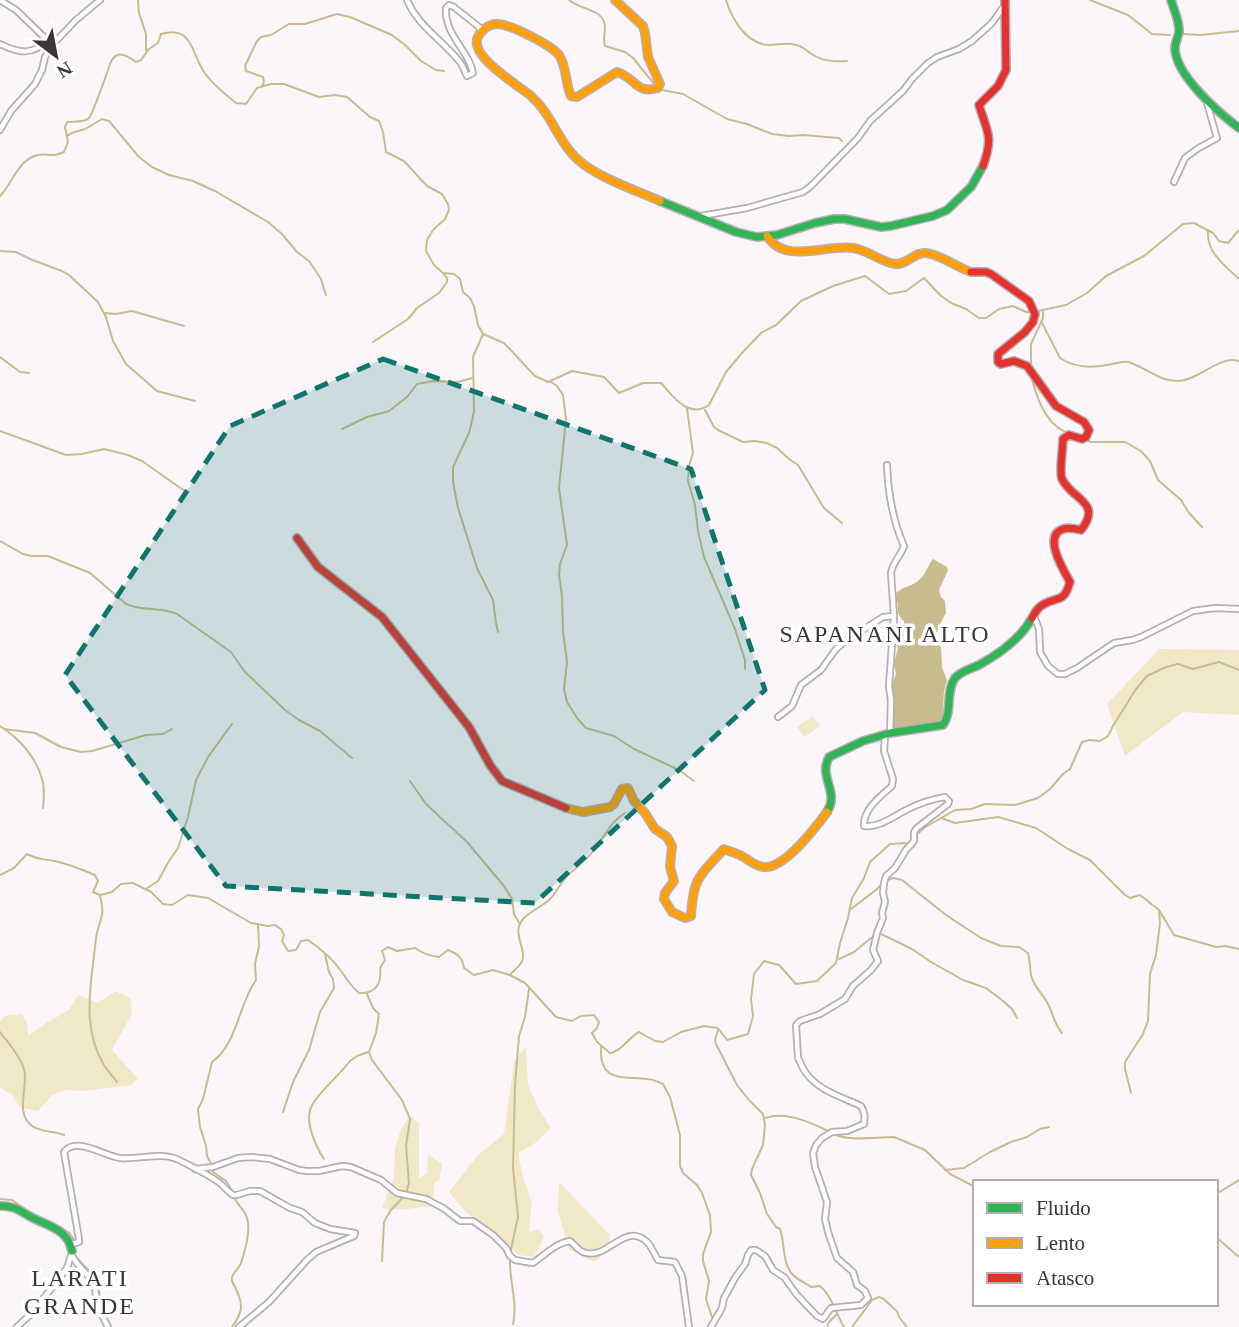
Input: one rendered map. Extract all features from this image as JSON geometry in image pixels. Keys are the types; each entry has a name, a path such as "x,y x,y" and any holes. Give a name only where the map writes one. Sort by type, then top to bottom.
{"street":[{"path":"0,0 16,10 54,43"},
{"path":"0,130 11,111 35,84 45,57 54,43 100,0"},
{"path":"407,0 412,11 427,29 462,63 467,76 473,74 471,66 453,36 446,8 449,5 454,7 481,31"},
{"path":"615,0 644,28 647,54 660,84 659,88 653,91 637,87 628,75 617,72 577,97 571,96 561,57 551,48 502,24 492,25 481,31 476,43 477,50 540,104 562,141 583,164 670,206 756,237 780,235 833,219 857,220 877,227 936,216 971,188 985,161 990,141 987,123 979,104 999,87 1006,70 1005,3"},
{"path":"1171,0 1179,25 1176,55 1184,71 1207,102 1239,128"},
{"path":"696,216 747,208 803,192 928,63 972,41 992,23 1005,3"},
{"path":"0,44 19,51 31,51 48,40"},
{"path":"1174,182 1185,158 1217,138 1207,102"},
{"path":"297,538 318,567 382,617 469,727 502,781 562,807 583,812 610,807 622,789 628,788 634,801 655,829 667,836 672,846 670,867 674,881 664,899 677,916 691,916 692,895 697,878 724,849 763,867 780,863 830,809 833,795 825,768 829,757 863,741 888,734 943,726 948,719 951,690 958,675 982,663 1017,637 1026,629 1039,606 1056,602 1066,592 1070,582 1056,554 1056,537 1059,531 1064,529 1081,530 1089,520 1084,502 1060,476 1063,439 1069,435 1082,439 1088,435 1089,430 1084,422 1056,406 1027,366 1020,361 1001,364 998,362 998,354 1021,336 1035,316 1030,303 990,273 966,271 934,255 918,254 897,264 853,248 808,251 779,248 767,236"},
{"path":"711,1327 751,1250 765,1256 773,1270 784,1277 797,1296 823,1319 831,1308 861,1305 867,1298 865,1290 857,1285 853,1272 837,1258 826,1225 827,1202 813,1153 822,1138 832,1132 848,1131 864,1124 864,1111 861,1106 836,1097 804,1070 798,1058 795,1029 800,1021 820,1014 845,999 853,986 878,961 873,950 883,918 886,876 914,841 917,828 948,804 945,797 939,798 877,825 863,826 863,818 880,796 892,786 893,779 884,751 891,701 889,686 894,616 892,567 904,547 892,508 887,465"},
{"path":"1034,616 1039,629 1040,652 1048,666 1055,673 1061,674 1077,668 1114,643 1141,637 1193,611 1239,609"},
{"path":"778,718 792,706 802,685 821,670 846,640 883,617 894,616"},
{"path":"17,1327 33,1312 67,1268 72,1250 79,1242 64,1152 71,1146 85,1147 121,1158 166,1156 177,1159 215,1180 232,1194 260,1191 302,1212 315,1223 330,1229 355,1233 354,1236 316,1252 279,1292 239,1327"},
{"path":"195,1169 251,1157 262,1157 307,1171 351,1167 381,1180 397,1193 426,1199 460,1221 473,1221 493,1235 510,1256 533,1264 564,1242 570,1241 583,1252 597,1253 612,1246 618,1239 635,1235 645,1240 658,1259 675,1262 679,1268 689,1327"},
{"path":"0,1206 15,1206 49,1223 69,1240 75,1263 93,1283 99,1309 108,1327"}],"highlighted area":[{"path":"383,359 691,469 765,690 535,903 226,886 65,675 230,426"}],"shaded area":[{"path":"933,559 948,570 939,590 945,601 946,613 938,628 936,641 941,647 942,667 947,680 942,723 895,729 893,681 898,648 894,641 904,621 898,614 895,594 917,582"},
{"path":"1159,649 1239,650 1239,715 1183,712 1125,756 1107,704"},
{"path":"813,716 820,726 804,737 797,727"},
{"path":"116,991 130,998 132,1014 112,1050 138,1079 131,1085 84,1091 65,1090 51,1096 38,1111 19,1107 12,1094 0,1088 0,1023 4,1016 22,1014 27,1023 28,1036 69,1010 78,995 98,1003"},
{"path":"526,1047 528,1084 537,1106 551,1128 534,1144 518,1153 532,1202 529,1233 539,1229 544,1237 534,1257 518,1255 466,1212 449,1192 477,1156 504,1134 514,1061"},
{"path":"411,1115 419,1124 419,1178 427,1173 428,1155 442,1164 439,1180 435,1182 432,1206 399,1210 382,1208 394,1178 395,1148 401,1129"},
{"path":"559,1182 610,1235 609,1248 595,1262 569,1250 558,1211"}],"waterway":[{"path":"138,0 146,34 146,50"},
{"path":"569,0 598,14 605,25 605,46 625,52 633,58 655,85"},
{"path":"726,0 736,22 753,40 769,45 793,44 823,59 847,61"},
{"path":"1090,0 1128,15 1152,34 1170,35"},
{"path":"262,86 263,77 246,71 245,66 261,37 271,35 289,24 305,24 337,14 392,35 421,61 436,70 444,71"},
{"path":"1182,34 1239,31"},
{"path":"0,196 27,160 38,155 64,152 68,142 65,127 67,122 89,118 115,56 126,56 136,62 141,60 149,49 158,43 161,34 172,32 185,37 207,76 236,103 246,104 257,88 284,84 319,97 347,97 370,117 379,121 386,152 404,161 427,186 442,194 448,204 449,210 445,219 427,240 426,251 434,265 443,273 454,274 460,279 463,292 474,306 483,334 504,343 535,376 548,382 572,371 604,377 619,393 643,383 661,383 688,408 702,409 709,405 726,372 761,333 776,325 801,301 833,286 865,276 889,294 906,291 924,278 940,295 979,318 986,318 999,309 1013,306 1032,312"},
{"path":"659,89 683,94 727,119 772,134 839,138 842,141"},
{"path":"67,136 102,119 109,121 139,157 152,167 215,191 268,222 309,261 321,279 326,295"},
{"path":"1038,311 1066,305 1087,293 1106,276 1144,256 1183,224 1194,223 1213,233 1219,241 1228,243 1239,230"},
{"path":"1208,230 1213,252 1239,279"},
{"path":"0,251 16,252 69,275 98,302 113,341 126,364 157,391 195,401"},
{"path":"373,342 408,319 417,308 439,293 447,282 443,273"},
{"path":"104,313 132,311 184,326"},
{"path":"1031,367 1031,344 1043,318 1043,312"},
{"path":"1042,323 1060,358 1079,365 1099,366 1128,362 1159,377 1179,381 1194,377 1224,361 1239,361"},
{"path":"483,334 473,357 474,412 469,433 453,467 453,482 458,508 477,568 493,600 498,632"},
{"path":"0,357 20,372 29,373"},
{"path":"342,429 367,417 389,411 407,397 417,384 433,381 458,382 472,378"},
{"path":"1032,379 1049,419 1061,430 1069,433"},
{"path":"551,382 563,395 566,419 559,488 567,545 559,574 567,662 564,689 567,702 586,728 614,736 634,749 679,770 694,781"},
{"path":"687,408 693,453 688,481 695,505 698,531 704,557 735,629 745,660 745,669"},
{"path":"705,410 718,430 743,442 767,443 798,465 824,508 842,523"},
{"path":"0,431 66,455 104,449 128,455 142,461 187,492"},
{"path":"1087,439 1090,442 1125,442 1141,451 1150,461 1158,480 1181,500 1202,527"},
{"path":"0,541 23,554 48,556 90,573 126,604 177,614 231,652 245,672 285,710 320,731 352,758"},
{"path":"0,875 14,868 27,854 95,875 98,881 93,892 100,895 112,892 121,884 133,883 151,892 163,904 172,905 188,895 208,898 251,923 275,925 281,929 284,935 282,941 288,951 296,950 301,941 308,940 338,966 359,993 369,992 376,987 380,979 380,968 385,960 382,951 388,947 397,951 415,948 439,957 448,950 459,956 464,968 474,975 493,970 525,983 556,1017 572,1021 581,1016 594,1015 599,1022 592,1033 597,1042 610,1053 618,1050 639,1032 655,1041 663,1042 681,1032 704,1026 718,1028 727,1040 748,1034 753,1016 751,999 754,974 764,961 779,965 796,984 817,981 836,963 852,898 870,862 890,844 908,843 924,828 955,810 971,809 985,804 1015,805 1038,798 1070,769 1082,742 1100,741 1108,736 1136,689 1147,676 1178,664 1193,669 1219,662 1239,670"},
{"path":"146,889 158,881 178,848 196,780 208,757 232,724"},
{"path":"0,726 20,742 36,763 44,786 43,808"},
{"path":"4,729 35,733 61,747 81,752 146,735 163,734 172,729"},
{"path":"410,781 426,804 467,842 504,886 512,899 514,914 520,924"},
{"path":"510,975 523,959 518,931 521,921 551,898 567,876 588,857 612,825 625,813"},
{"path":"941,818 955,823 998,817 1036,828 1090,860 1125,895 1130,898 1140,895 1159,910 1174,935 1216,947 1239,949"},
{"path":"886,881 893,878 902,880 946,915 981,938 1001,946 1019,947 1028,953 1032,979 1062,1033"},
{"path":"851,909 882,884"},
{"path":"100,896 102,914 92,970 90,1019 97,1050 117,1082"},
{"path":"1131,1093 1125,1062 1148,1021 1150,974 1156,955 1159,911"},
{"path":"233,1192 226,1181 213,1172 200,1127 198,1109 212,1062 221,1054 233,1034 256,980 258,925"},
{"path":"839,959 881,934 963,980 986,988 1012,1009 1017,1018"},
{"path":"283,1112 293,1082 309,1050 320,1012 334,988 325,954"},
{"path":"510,1254 518,1217 513,1168 515,1085 519,1036 529,989"},
{"path":"367,994 379,1014 369,1052 402,1100 410,1119 406,1146 409,1183 406,1194 384,1222 382,1261"},
{"path":"718,1030 716,1044 737,1085 763,1114 763,1145 751,1175 767,1214 780,1229 789,1269 794,1276 811,1287 820,1286 824,1290 844,1327"},
{"path":"0,1032 17,1054 24,1069 23,1107 27,1120 35,1128 64,1135"},
{"path":"601,1047 601,1059 608,1072 621,1077 649,1079 663,1084 670,1097 680,1135 680,1166 702,1193 710,1215 711,1232 703,1261 709,1281 706,1299 713,1320"},
{"path":"324,1159 311,1129 310,1110 317,1098 350,1061 368,1052"},
{"path":"766,1118 795,1118 845,1137 894,1137 925,1150 950,1174 973,1186"},
{"path":"945,1170 964,1168 990,1152 1049,1127"},
{"path":"1218,1193 1239,1180"},
{"path":"232,1327 241,1308 232,1278 243,1258 248,1226 246,1215 234,1197"},
{"path":"0,1199 12,1200 30,1212"},
{"path":"51,1222 73,1238 75,1256 97,1283 103,1310 111,1327"},
{"path":"1218,1239 1239,1257"},
{"path":"510,1259 513,1324"},
{"path":"852,1327 872,1300 879,1297 897,1311 907,1327"},
{"path":"827,1327 836,1315"}],"traffic: fast":[{"path":"1171,0 1179,24 1175,48 1182,70 1200,92 1239,128"},
{"path":"660,201 736,232 757,237 777,235 834,219 881,227 891,226 947,210 971,187 983,166"},
{"path":"827,812 831,797 826,772 829,757 863,741 890,733 943,725 948,714 950,689 955,678 1002,651 1016,639 1032,618"},
{"path":"0,1206 9,1206 56,1229 66,1238 72,1251"}],"traffic: slow":[{"path":"615,0 643,26 648,57 660,84 658,88 645,89 617,72 577,97 571,96 559,55 530,36 511,27 494,24 480,33 477,46 488,62 539,104 568,148 583,164 610,180 660,201"},
{"path":"767,236 784,250 854,248 895,264 926,253 971,272"},
{"path":"566,808 583,812 610,807 622,789 628,788 634,801 655,829 667,837 672,846 670,867 674,881 664,899 672,912 685,918 691,916 693,893 699,878 724,849 759,866 773,866 791,854 827,812"}],"traffic: jam":[{"path":"983,166 989,141 979,105 998,86 1006,70 1005,0"},
{"path":"971,272 991,274 1029,301 1035,314 1033,322 1025,332 998,354 998,362 1001,364 1014,361 1027,366 1056,406 1084,422 1089,430 1082,439 1069,435 1063,439 1062,479 1084,502 1089,513 1081,530 1063,529 1054,539 1056,554 1070,582 1068,589 1060,598 1042,605 1032,618"},
{"path":"297,538 318,567 382,617 469,727 502,781 566,808"}],"district":[{"name":"SAPANANI ALTO","path":"885,634"},
{"name":"LARATI GRANDE","path":"80,1292"}]}
